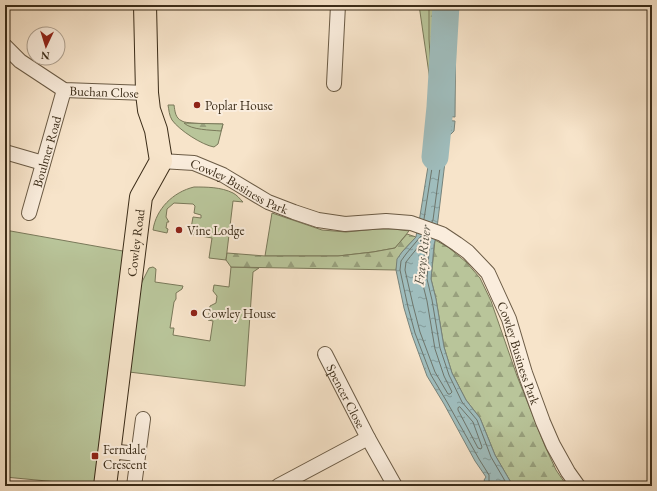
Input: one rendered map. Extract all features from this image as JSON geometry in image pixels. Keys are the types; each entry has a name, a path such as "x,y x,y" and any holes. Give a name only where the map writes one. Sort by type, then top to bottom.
{"main road":[{"path":"145,5 147,93 149,110 156,130 160,161"},
{"name":"Cowley Road","path":"105,486 141,196 160,161"}],"street":[{"path":"334,84 338,5"},
{"name":"Buchan Close","path":"5,46 20,61 64,90 147,93"},
{"name":"Boulmer Road","path":"29,213 64,90"},
{"path":"5,152 43,163"},
{"name":"Cowley Business Park","path":"160,161 194,163 223,175 268,202 318,220 344,224 386,221 411,223 442,234 458,244 488,273 509,320 525,373 543,422 553,445 568,472 578,486"},
{"name":"Spencer Close","path":"325,354 368,438"},
{"path":"134,486 143,419"},
{"path":"278,486 368,438 395,486"},
{"path":"109,451 138,454"}],"green space":[{"path":"419,5 439,5 435,90 433,101"},
{"path":"429,5 439,5 435,90 433,101 429,39"},
{"path":"168,105 174,105 177,116 180,120 185,122 223,124 218,144 214,147 209,146 185,132 172,120"},
{"path":"184,123 223,124 221,131 191,127"},
{"path":"194,187 219,188 234,194 243,202 233,201 226,260 209,258 212,238 190,234 193,217 201,218 201,215 194,213 195,206 193,204 174,203 167,209 166,217 169,222 167,222 167,233 153,230 158,215 167,202 186,189"},
{"path":"272,213 322,230 346,232 394,229 409,231 395,248 373,252 338,256 265,256"},
{"path":"5,230 134,253 99,486 5,477"},
{"path":"407,234 416,237 402,252 398,259 396,270 231,267 226,260 227,253 265,256 338,256 373,252 395,248"},
{"path":"435,240 448,247 466,262 480,278 491,301 517,376 545,446 556,470 567,486 513,486 495,455 480,418 466,400 452,373 444,347 431,279"},
{"path":"153,267 156,269 155,282 183,286 182,289 176,293 176,299 174,302 170,328 174,328 173,335 210,341 213,321 208,320 210,306 216,303 217,296 213,291 214,285 229,287 231,267 259,268 253,272 245,386 129,372 140,286 149,268"}],"water":[{"path":"439,5 456,5 455,117 430,115 435,90"},
{"path":"430,119 455,121 454,131 448,137 437,228 419,222 430,154"},
{"path":"417,230 436,236 431,279 444,347 452,373 466,400 480,418 495,455 513,486 487,486 484,480 486,477 475,461 427,376 404,308 396,270 397,259 416,237"}],"waterway":[{"name":"Frays River","path":"435,157 440,107 446,5"}],"place":[{"name":"Poplar House","path":"197,105"},
{"name":"Vine Lodge","path":"179,230"},
{"name":"Cowley House","path":"194,313"},
{"name":"Ferndale Crescent","path":"95,456"}]}
